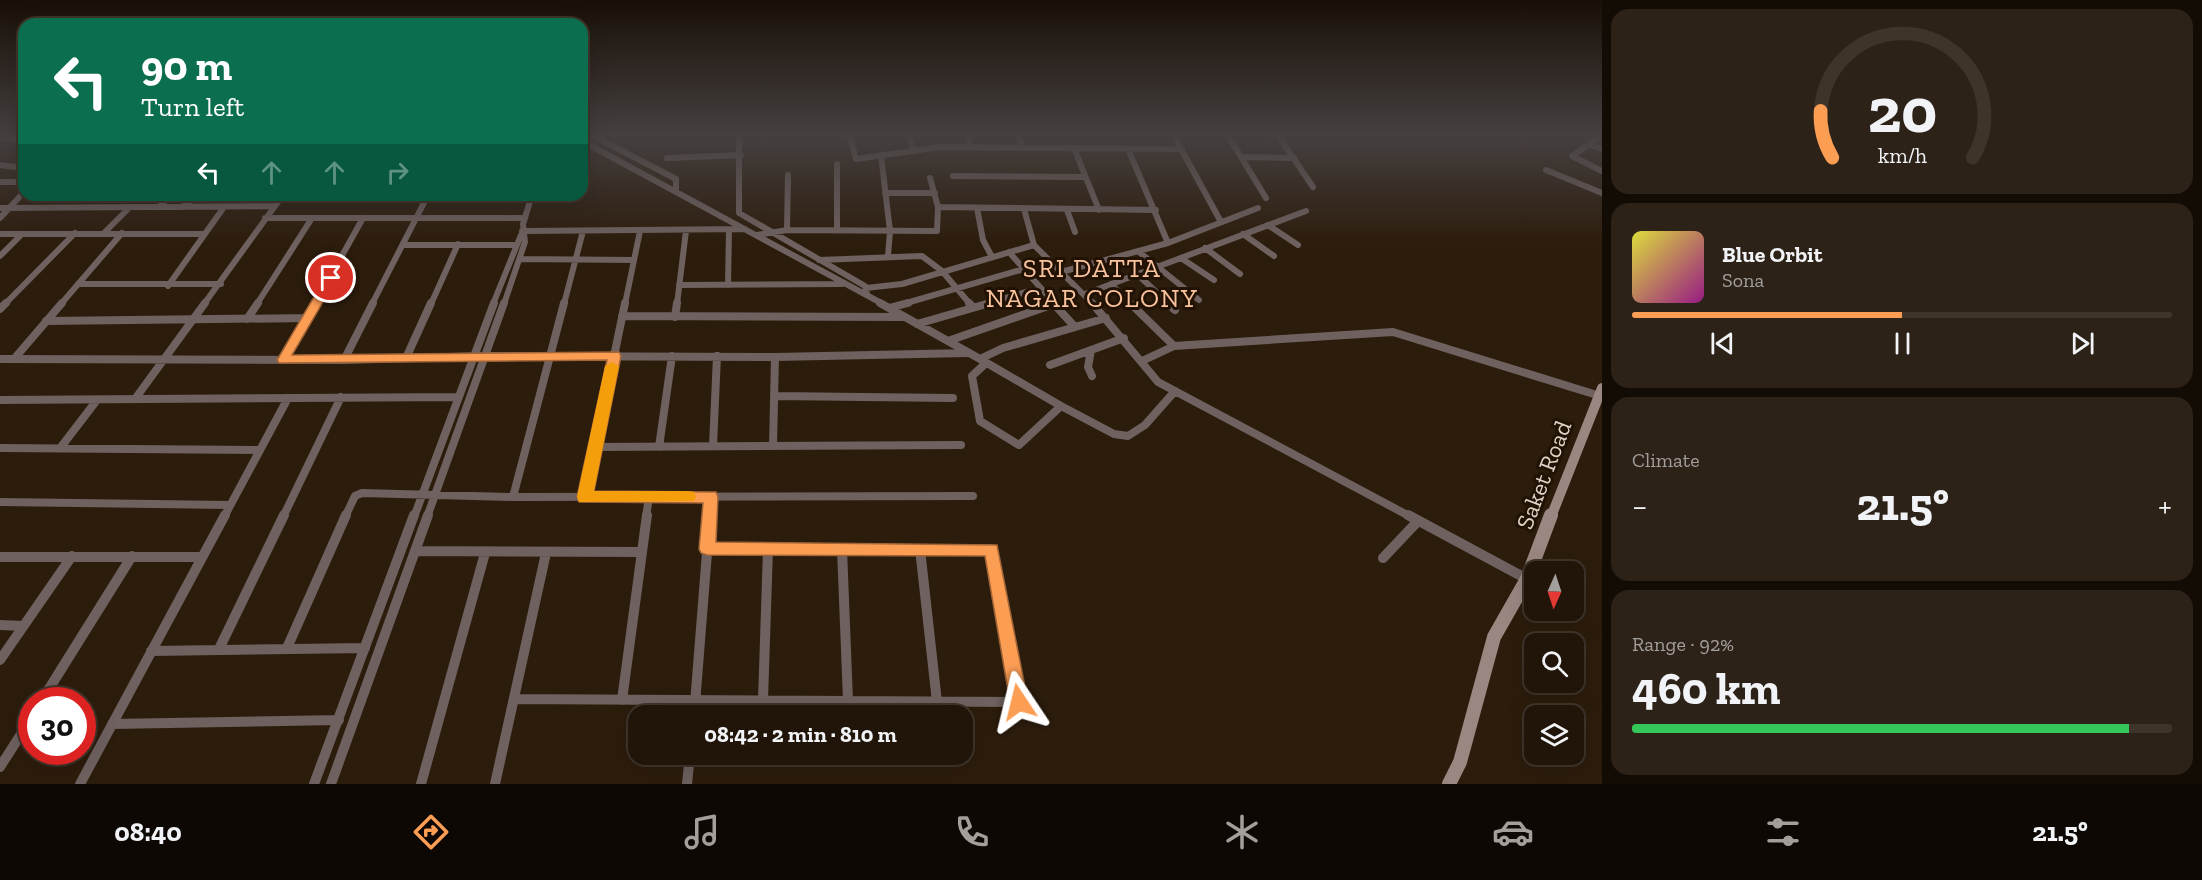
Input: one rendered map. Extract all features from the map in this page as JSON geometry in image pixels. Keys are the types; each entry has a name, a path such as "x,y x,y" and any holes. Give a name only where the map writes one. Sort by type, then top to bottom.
{"street":[{"path":"639,171 747,229 811,259 844,284"},
{"path":"660,171 676,179 678,184 676,190"},
{"path":"740,171 739,213 866,291 903,317 1114,434 1128,436 1145,425 1175,391"},
{"path":"837,171 837,231"},
{"path":"883,171 890,231 888,256"},
{"path":"1083,171 1099,210"},
{"path":"1138,171 1168,243"},
{"path":"1194,171 1221,222"},
{"path":"1249,171 1266,198"},
{"path":"1302,171 1313,187"},
{"path":"1547,171 1602,193"},
{"path":"787,230 788,175"},
{"path":"952,176 1085,177"},
{"path":"758,234 787,230 937,231 938,207 930,178"},
{"path":"0,182 18,182"},
{"path":"885,193 935,193"},
{"path":"0,218 18,199"},
{"path":"159,207 165,201"},
{"path":"182,207 190,201"},
{"path":"135,399 221,284 279,201"},
{"path":"344,360 425,201"},
{"path":"314,784 472,356 515,245 522,233 530,201"},
{"path":"0,208 275,206"},
{"path":"105,232 130,207"},
{"path":"168,285 224,207"},
{"path":"938,207 1156,210"},
{"path":"977,208 983,240 992,257"},
{"path":"1061,272 1168,243 1258,208"},
{"path":"1024,209 1034,245 1106,318 1158,382 1524,577"},
{"path":"1067,210 1075,232"},
{"path":"1084,294 1306,211"},
{"path":"265,218 524,218"},
{"path":"247,319 312,218"},
{"path":"283,360 309,318 363,218"},
{"path":"1268,225 1298,245"},
{"path":"522,233 747,229"},
{"path":"728,285 729,230"},
{"path":"513,497 583,231"},
{"path":"585,497 640,231"},
{"path":"675,317 686,231"},
{"path":"0,234 105,232 204,234"},
{"path":"0,309 75,233"},
{"path":"14,359 122,233"},
{"path":"332,784 520,259 525,242 522,233"},
{"path":"0,256 22,234"},
{"path":"1243,234 1274,256"},
{"path":"406,358 458,244"},
{"path":"404,245 515,245"},
{"path":"679,285 844,284 866,291 902,284 1034,245"},
{"path":"1205,249 1240,274"},
{"path":"1009,252 1075,327"},
{"path":"1139,252 1160,266 1199,300"},
{"path":"811,259 922,256 942,271 972,306"},
{"path":"1181,258 1214,280"},
{"path":"520,259 634,260"},
{"path":"889,308 1024,269"},
{"path":"1137,274 1175,310"},
{"path":"78,284 221,284"},
{"path":"1111,284 1174,345"},
{"path":"918,324 972,306 1040,288"},
{"path":"948,341 1054,304"},
{"path":"622,316 903,317"},
{"path":"46,321 309,318"},
{"path":"1061,406 1019,445 980,421 972,376 983,361 1003,348 1106,318"},
{"path":"1142,361 1174,345 1393,332 1599,392"},
{"path":"1050,365 1124,338"},
{"path":"1091,350 1088,367 1092,376"},
{"path":"0,359 344,360 550,355 776,357 969,353"},
{"path":"659,447 672,356"},
{"path":"713,446 717,356"},
{"path":"773,446 776,357"},
{"name":"Saket Road","path":"1534,561 1599,392"},
{"path":"774,396 953,398"},
{"path":"219,649 341,397"},
{"path":"0,400 458,397"},
{"path":"80,784 288,398"},
{"path":"61,447 97,400"},
{"path":"595,447 961,445"},
{"path":"1,450 61,447 260,450"},
{"path":"287,648 356,496 362,493 513,497 973,496"},
{"path":"622,699 649,497"},
{"path":"695,705 711,497"},
{"path":"0,502 230,505"},
{"path":"1383,558 1418,521"},
{"path":"514,699 1019,702 991,549 707,549"},
{"path":"763,700 768,549"},
{"path":"842,549 848,701"},
{"path":"920,549 937,702"},
{"path":"416,551 642,552"},
{"path":"421,784 485,553"},
{"path":"495,784 546,553"},
{"path":"0,556 202,557"},
{"path":"0,660 72,556"},
{"path":"50,687 132,556"},
{"name":"Saket Road","path":"1449,784 1460,762 1494,637 1524,584"},
{"path":"0,625 23,626"},
{"path":"152,651 365,648"},
{"path":"112,724 339,720"},
{"path":"0,767 18,739"},
{"path":"687,784 689,765"}],"slow traffic":[{"path":"612,366 585,497 688,497"}],"district":[{"name":"SRI DATTA NAGAR COLONY","path":"1092,283"}],"route":[{"path":"331,278 283,360 614,356 585,497 711,497 707,549 991,549 1019,702"}]}
